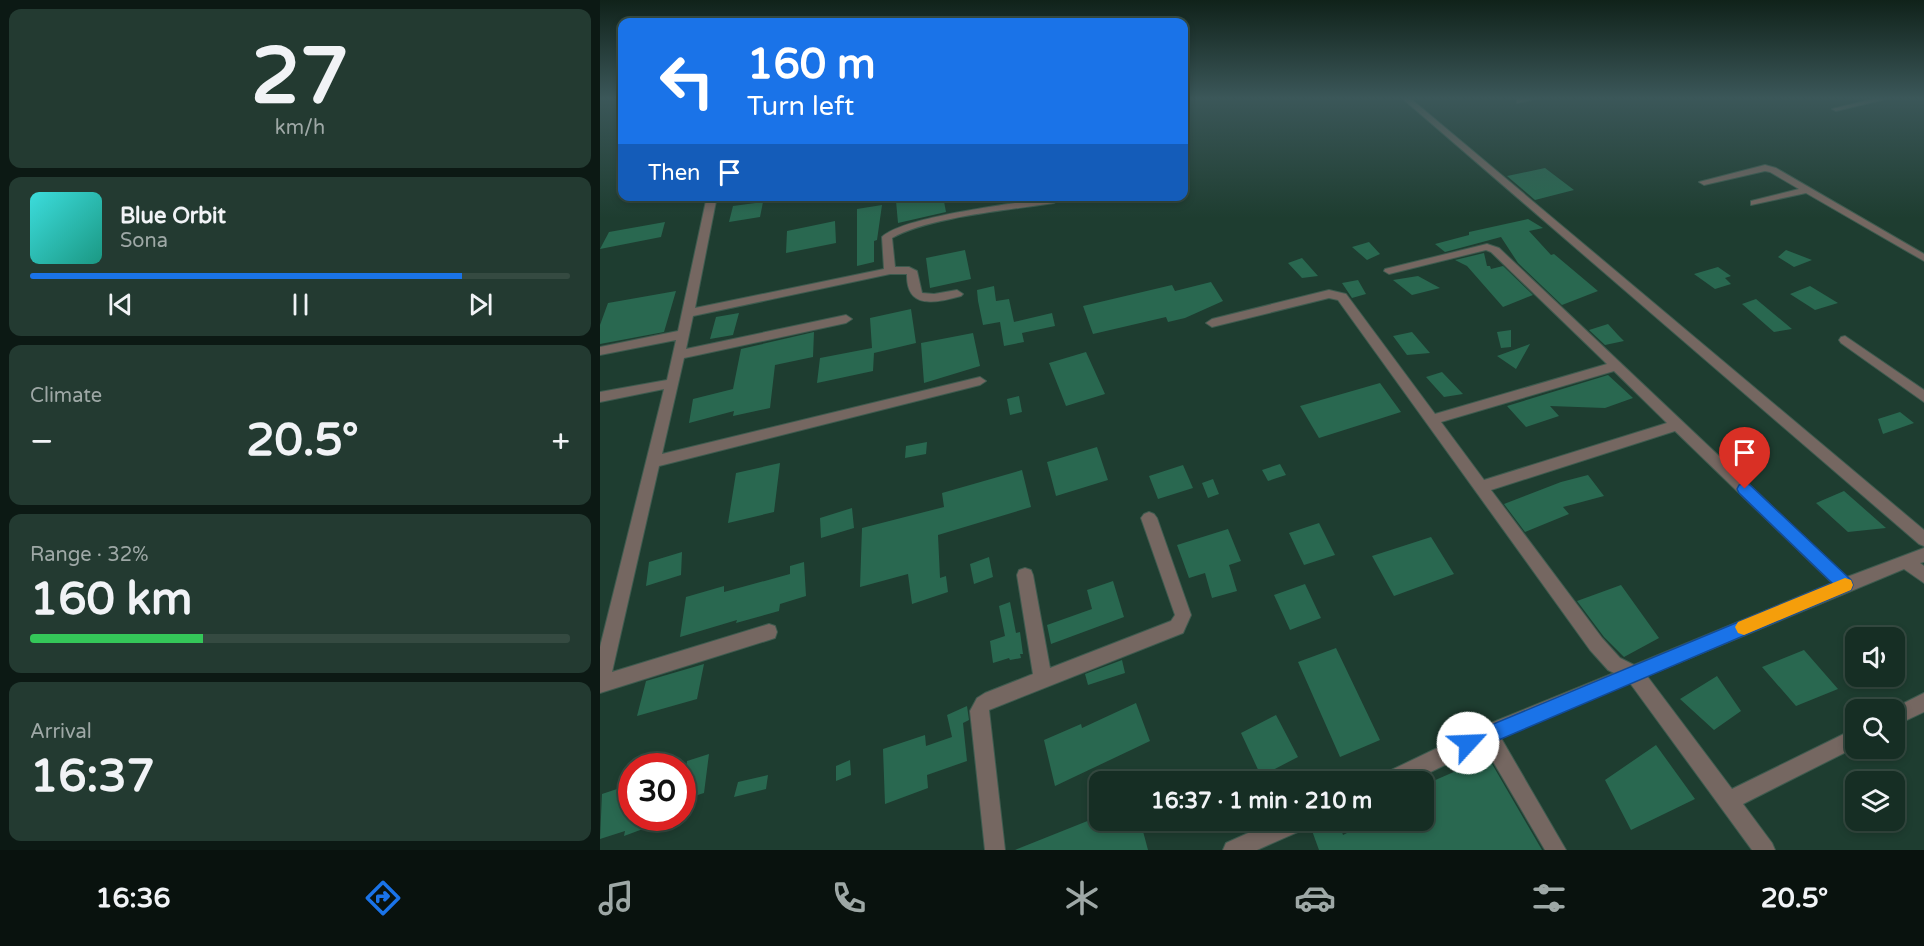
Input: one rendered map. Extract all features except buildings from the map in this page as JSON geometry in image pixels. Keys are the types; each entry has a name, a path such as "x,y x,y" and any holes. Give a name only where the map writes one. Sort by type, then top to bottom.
{"street":[{"path":"1454,139 1924,539"},
{"path":"1704,182 1768,168 1924,258"},
{"path":"1754,203 1807,190"},
{"path":"711,201 679,355 604,649 600,683 769,632"},
{"path":"890,271 887,237 890,233 1048,201"},
{"path":"1389,271 1487,247 1492,248 1845,585"},
{"path":"689,313 890,271 909,270 913,273 914,292 918,296 926,298 957,294"},
{"path":"1212,323 1329,294 1339,295 1607,658 1634,674 1765,850"},
{"path":"679,355 846,319"},
{"path":"600,351 684,334"},
{"path":"1845,340 1924,398"},
{"path":"1432,420 1616,366"},
{"path":"653,462 980,381"},
{"path":"600,397 672,383"},
{"path":"1481,487 1678,425"},
{"path":"995,850 979,711 983,704 991,699 1171,632 1181,622 1183,615 1180,605 1149,518"},
{"path":"1411,771 1488,734 1845,585 1924,555"},
{"path":"1907,562 1924,576"},
{"path":"1025,575 1043,680"},
{"path":"1905,712 1924,702"},
{"path":"1488,734 1556,850"},
{"path":"1729,801 1845,743"},
{"path":"1233,850 1277,831"}],"slow traffic":[{"path":"1744,627 1845,585"}],"route":[{"path":"1468,743 1845,585 1745,489"}]}
